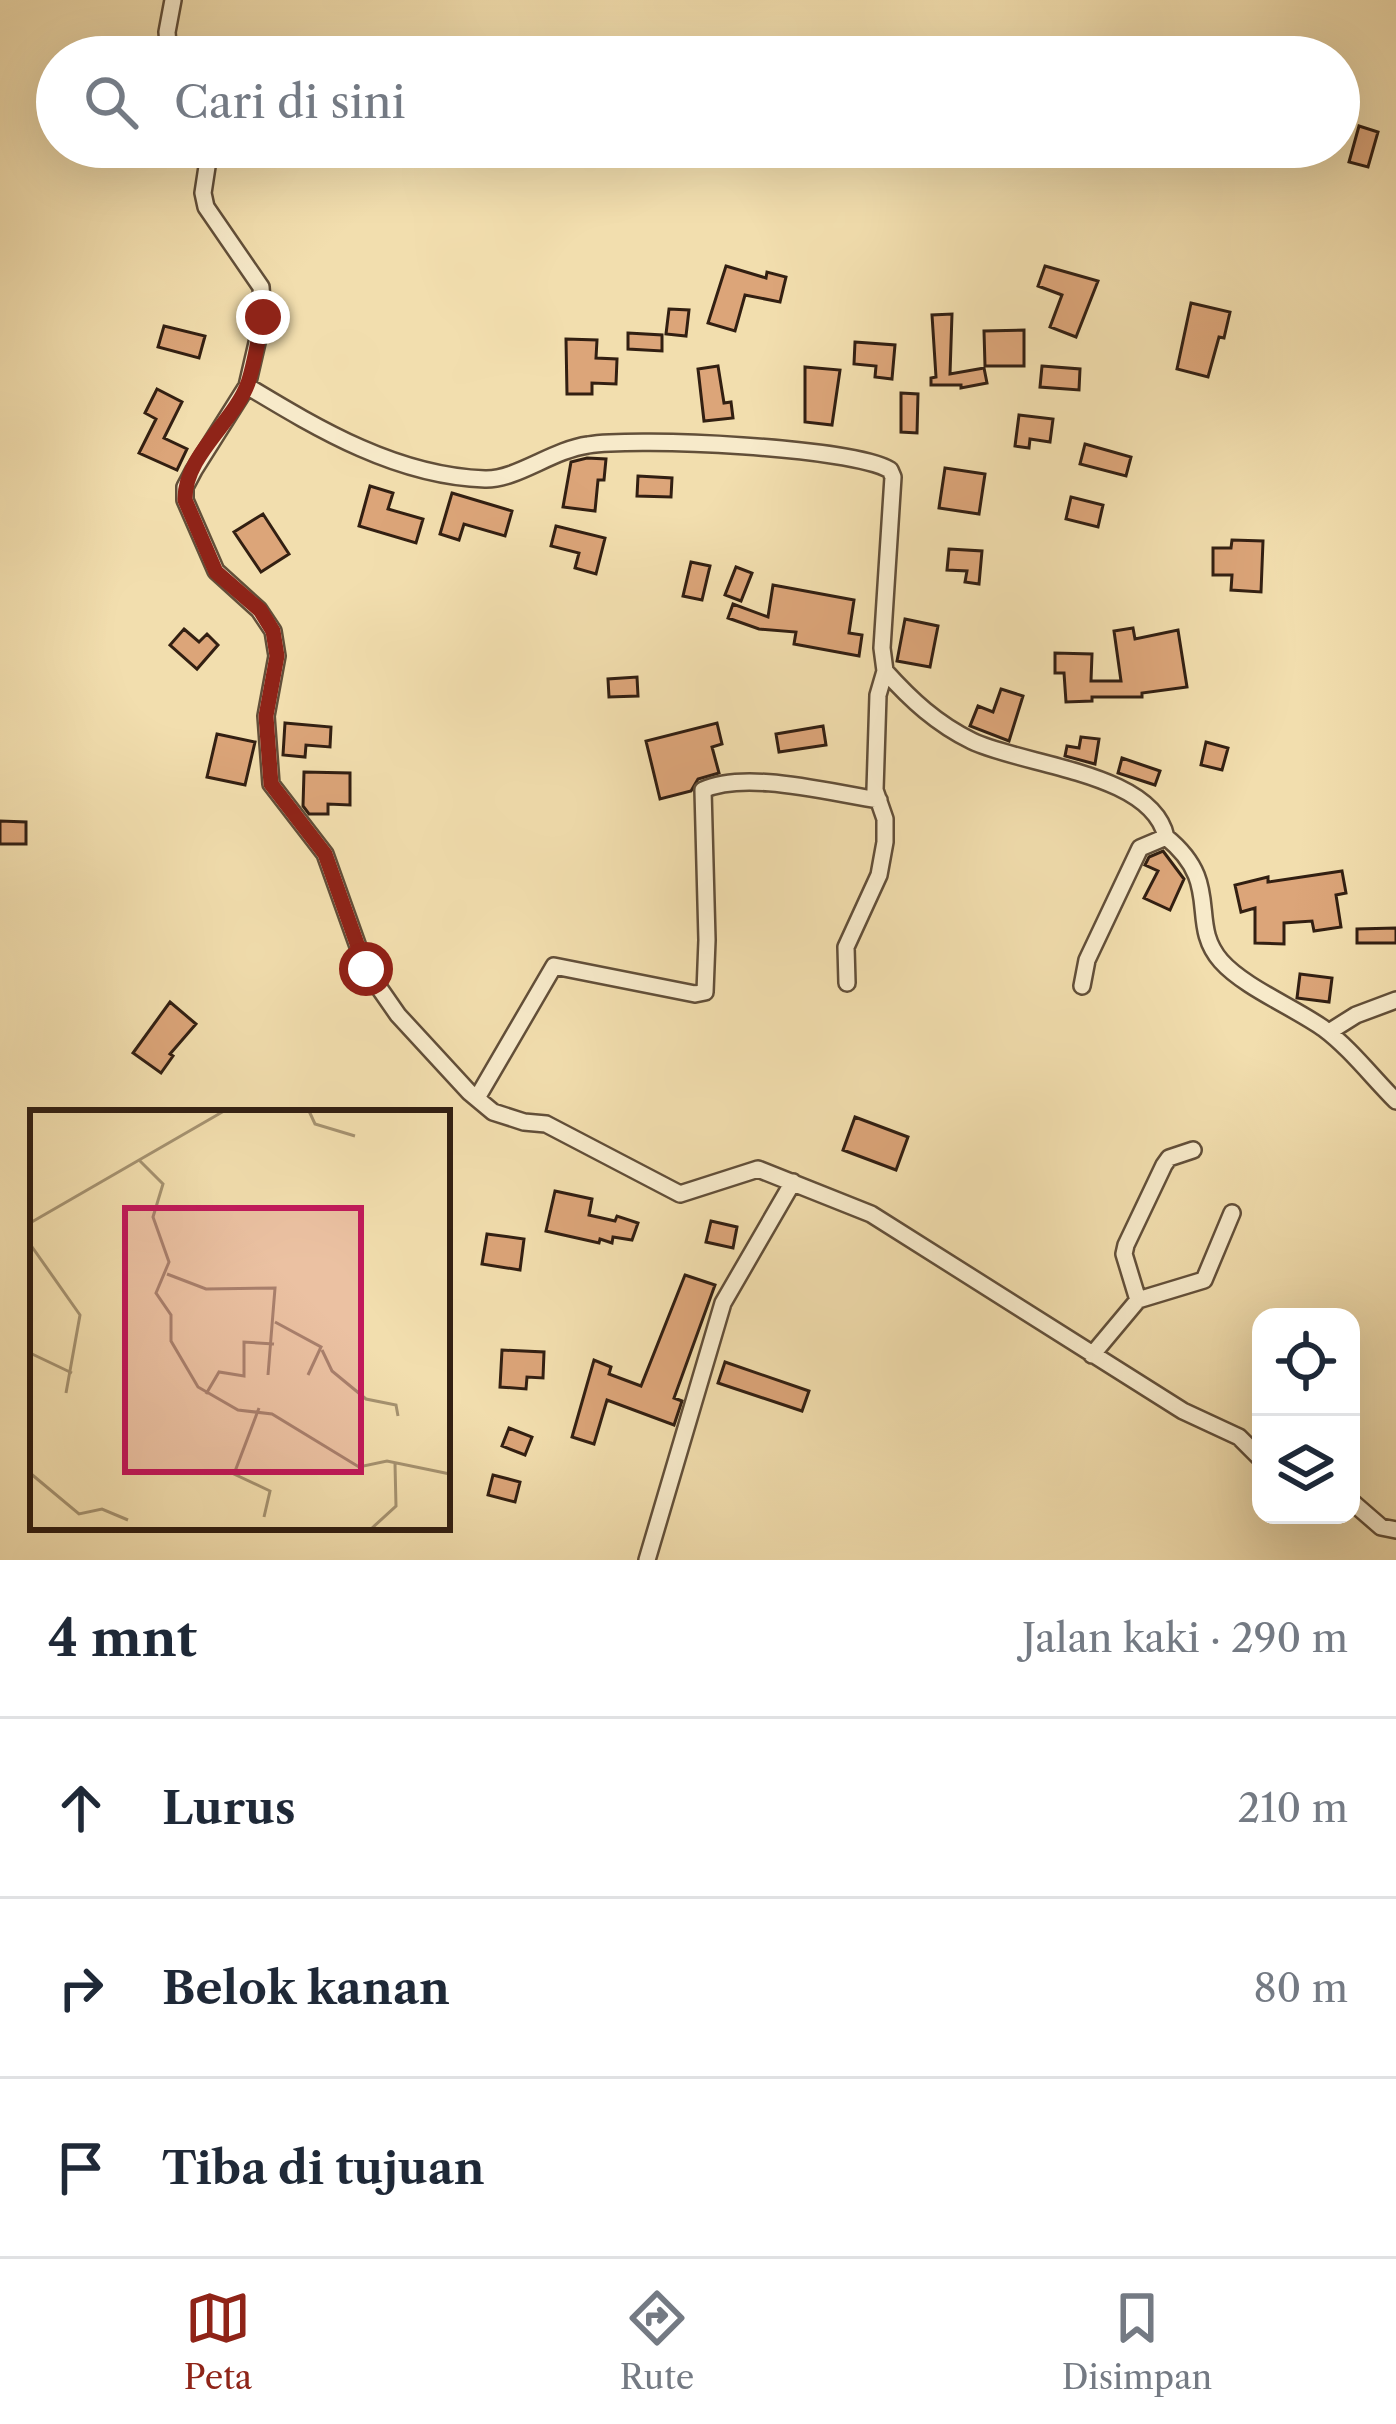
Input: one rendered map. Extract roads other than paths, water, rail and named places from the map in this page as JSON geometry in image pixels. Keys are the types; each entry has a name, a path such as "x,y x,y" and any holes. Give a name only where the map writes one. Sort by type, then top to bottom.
{"street":[{"path":"167,36 173,0"},
{"path":"207,168 206,207 260,286 264,302 247,386 194,470 185,500 216,572 260,610 273,631 277,656 266,716 271,784 325,854 366,969 420,1041 494,1112 546,1124 680,1194 758,1169 871,1214 1183,1411 1239,1437 1252,1450"},
{"path":"247,386 341,442 420,468 482,479 502,478 556,452 591,444 638,442 816,454 884,466 893,477 875,790 885,828 882,863 846,947 847,983"},
{"path":"885,671 946,728 979,744 1118,787 1151,806 1166,837 1194,864 1210,942 1224,964 1329,1032 1396,1100"},
{"path":"477,1098 554,966 704,992 703,790 718,783 749,782 879,800"},
{"path":"1082,986 1087,960 1140,848 1166,837"},
{"path":"1329,1032 1356,1015 1396,1000"},
{"path":"1138,1300 1124,1255 1126,1245 1164,1165 1169,1158 1193,1150"},
{"path":"647,1560 724,1303 793,1182"},
{"path":"1091,1355 1138,1300 1204,1280 1232,1213"},
{"path":"1360,1509 1381,1527 1396,1530"}]}
